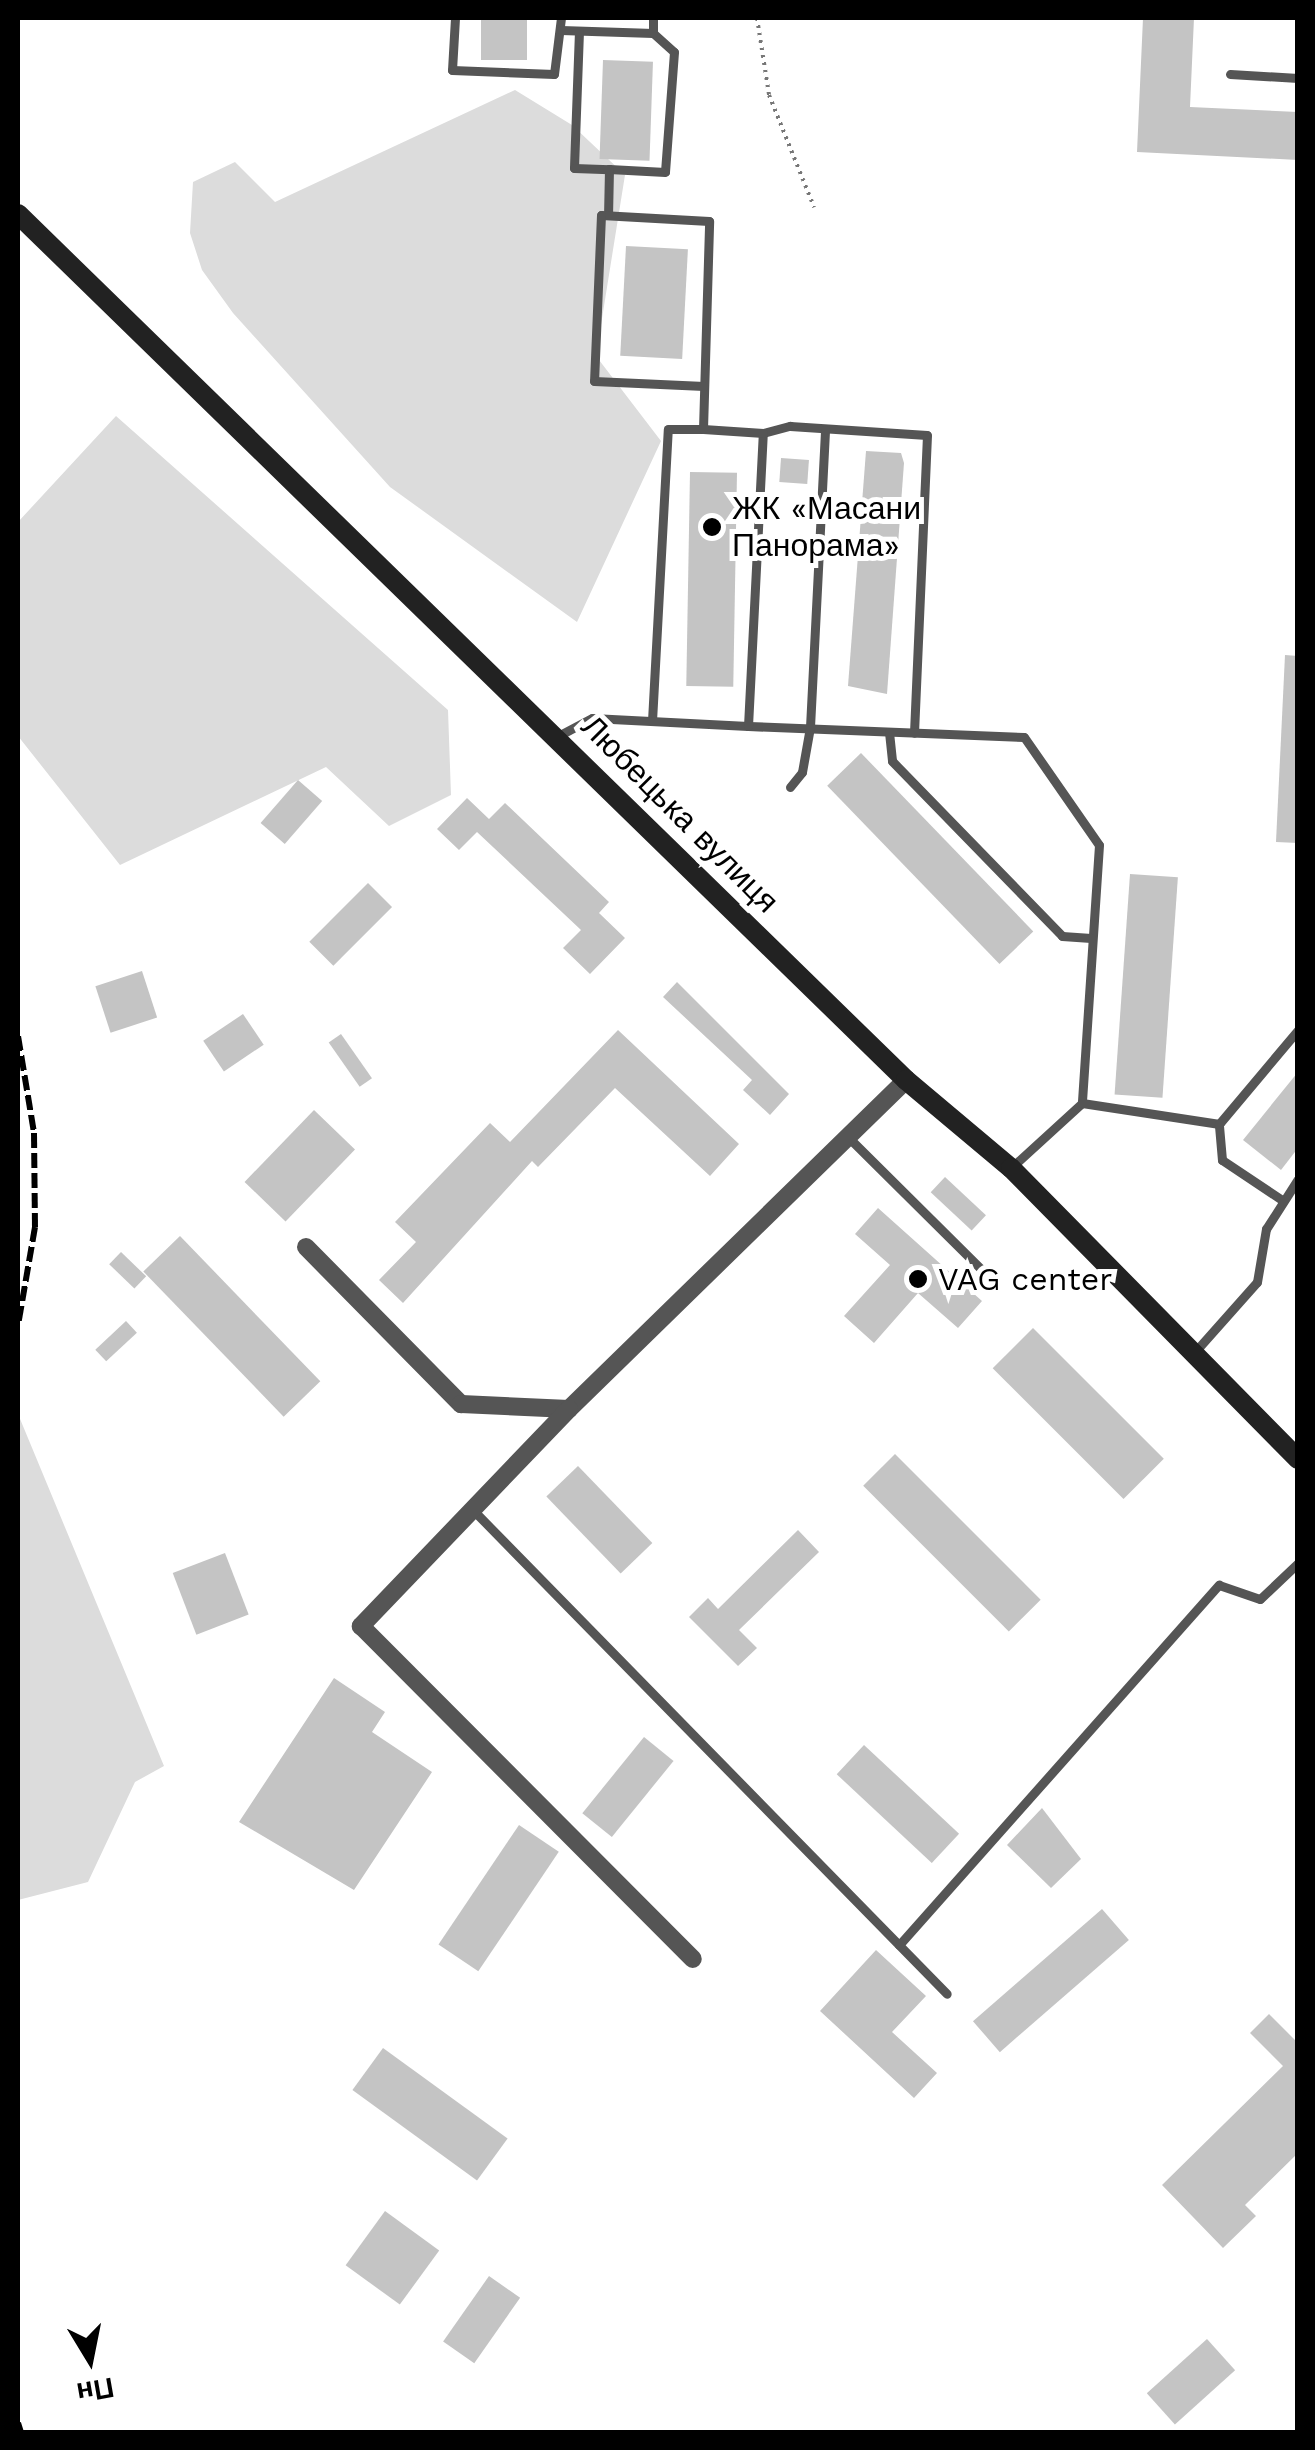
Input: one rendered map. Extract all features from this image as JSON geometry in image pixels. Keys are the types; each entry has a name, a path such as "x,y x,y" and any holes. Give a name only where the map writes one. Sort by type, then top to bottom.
{"main road":[{"name":"Любецька вулиця","path":"18,214 558,736 906,1080 1011,1168 1192,1356 1298,1459"}],"street":[{"path":"692,1959 361,1626 569,1409 906,1080"},
{"path":"306,1246 461,1404 569,1409"}],"lane":[{"path":"455,18 452,70 554,74 561,18"},
{"path":"608,32 610,18"},
{"path":"653,18 653,33"},
{"path":"561,30 579,30 653,33 674,52 665,172 574,168 579,30"},
{"path":"1230,74 1298,78"},
{"path":"608,215 609,169"},
{"path":"703,429 709,221 601,215 594,381 704,386"},
{"path":"652,721 668,429 763,433 825,429 927,435 914,733"},
{"path":"790,788 802,772 810,726 825,429"},
{"path":"748,726 763,433"},
{"path":"558,736 592,718 1024,738 1099,845 1082,1103 1011,1168"},
{"path":"889,732 892,761 1062,936 1091,938"},
{"path":"1282,1200 1222,1160 1219,1124 1298,1030"},
{"path":"1082,1103 1219,1124"},
{"path":"848,1137 981,1269"},
{"path":"1192,1356 1256,1282 1266,1229 1298,1179"},
{"path":"473,1510 947,1994"},
{"path":"899,1945 1219,1585 1260,1598 1298,1563"}],"path":[{"path":"757,18 769,95 814,207"}],"shaded area":[{"path":"515,90 572,125 625,175 596,356 661,441 577,622 390,487 233,313 202,270 190,233 193,182 235,162 275,202"},
{"path":"116,416 448,710 451,795 389,826 326,767 120,865 18,736 18,522"},
{"path":"18,1414 164,1766 135,1782 88,1882 18,1900"}],"building":[{"path":"481,18 527,18 527,60 481,60"},
{"path":"1143,18 1194,18 1190,107 1298,112 1298,160 1137,152"},
{"path":"603,60 653,62 650,161 600,159"},
{"path":"626,246 688,249 682,359 620,356"},
{"path":"866,451 901,453 904,463 887,694 848,686"},
{"path":"781,458 809,460 807,484 779,482"},
{"path":"690,472 737,473 733,687 686,686"},
{"path":"1285,655 1298,656 1298,843 1276,842"},
{"path":"861,753 1033,931 999,964 827,786"},
{"path":"298,780 322,801 285,844 261,823"},
{"path":"467,798 489,819 505,803 609,902 599,913 625,938 590,974 563,948 581,930 477,832 459,850 437,829"},
{"path":"1130,874 1178,877 1162,1098 1115,1094"},
{"path":"368,883 392,907 333,966 309,942"},
{"path":"142,971 157,1018 111,1033 95,986"},
{"path":"677,982 789,1094 770,1115 743,1090 752,1080 663,997"},
{"path":"243,1014 264,1045 224,1072 203,1041"},
{"path":"618,1030 739,1144 710,1176 615,1088 538,1167 532,1161 403,1303 379,1280 416,1242 395,1222 490,1123 510,1142"},
{"path":"341,1034 372,1078 360,1087 329,1043"},
{"path":"1298,1072 1298,1148 1281,1170 1243,1140"},
{"path":"314,1110 355,1150 286,1222 245,1182"},
{"path":"945,1177 986,1215 972,1231 931,1192"},
{"name":"VAG center","path":"878,1208 982,1301 958,1328 918,1293 874,1343 844,1316 890,1265 855,1234"},
{"path":"180,1236 320,1381 284,1417 143,1271"},
{"path":"121,1252 146,1276 134,1289 109,1264"},
{"path":"126,1321 137,1333 106,1361 95,1350"},
{"path":"1033,1328 1164,1459 1124,1499 993,1368"},
{"path":"895,1454 1041,1600 1009,1631 863,1486"},
{"path":"578,1466 652,1543 621,1574 546,1497"},
{"path":"798,1530 819,1552 739,1630 757,1648 738,1666 689,1617 708,1598 718,1609"},
{"path":"225,1553 249,1615 196,1635 173,1573"},
{"path":"334,1678 385,1712 372,1732 432,1772 354,1890 239,1822"},
{"path":"644,1737 674,1761 612,1837 582,1813"},
{"path":"864,1745 959,1834 932,1863 837,1774"},
{"path":"1042,1808 1081,1859 1051,1888 1007,1845"},
{"path":"519,1825 559,1852 478,1971 438,1944"},
{"path":"1102,1909 1129,1940 1000,2052 973,2021"},
{"path":"876,1950 926,1996 892,2032 937,2073 914,2098 820,2011"},
{"path":"1269,2014 1298,2043 1298,2153 1245,2205 1256,2216 1223,2248 1162,2185 1283,2066 1250,2033"},
{"path":"383,2048 508,2139 477,2181 352,2090"},
{"path":"385,2211 439,2250 400,2305 346,2265"},
{"path":"489,2276 520,2298 474,2363 443,2342"},
{"path":"1207,2339 1235,2370 1175,2424 1147,2393"}],"railway":[{"path":"18,1036 34,1133 35,1227 18,1325"},
{"path":"18,2423 21,2432"}],"place":[{"name":"ЖК «Масани Панорама»","path":"712,527"},
{"name":"VAG center","path":"918,1279"}]}
